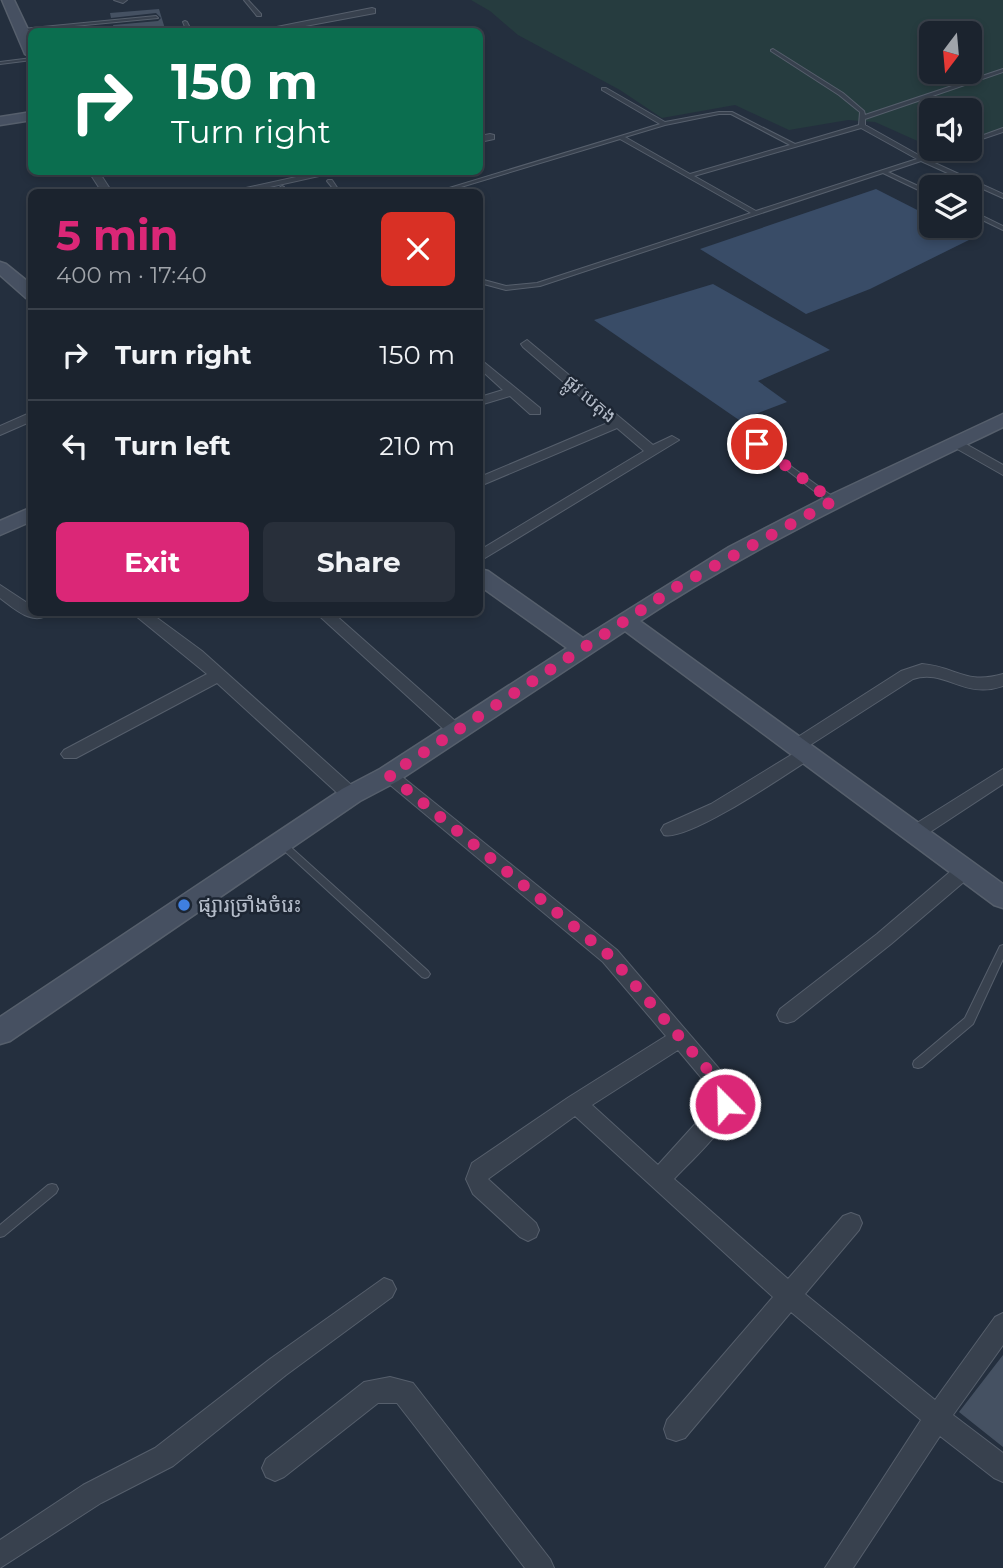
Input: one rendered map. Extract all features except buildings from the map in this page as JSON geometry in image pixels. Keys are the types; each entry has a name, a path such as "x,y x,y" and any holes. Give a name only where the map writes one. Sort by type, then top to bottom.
{"street":[{"path":"8,0 28,46"},
{"path":"118,0 123,0"},
{"path":"277,28 372,11"},
{"path":"0,121 28,117"},
{"path":"251,189 331,176"},
{"path":"1,271 28,291"},
{"name":"ផ្លូវ បេតុង","path":"527,344 653,452"},
{"path":"483,366 535,411"},
{"path":"483,400 512,391"},
{"path":"0,431 28,418"},
{"path":"0,1032 351,795 389,775 582,648 724,559 833,501 1003,420"},
{"path":"483,481 618,423"},
{"path":"483,554 672,440"},
{"path":"957,443 1003,471"},
{"path":"0,529 28,515"},
{"path":"483,578 582,648"},
{"path":"0,590 28,611"},
{"path":"143,616 218,675 351,795"},
{"path":"326,616 456,732"},
{"path":"626,621 1003,898"},
{"path":"670,830 717,809 906,675 922,670 935,671 973,685 989,685 1003,680"},
{"path":"71,754 218,675"},
{"path":"389,775 610,956 726,1091 725,1104 659,1180"},
{"path":"915,833 1003,775"},
{"path":"787,1015 884,939 965,870"},
{"path":"528,1230 481,1187 477,1179 480,1170 576,1104 680,1038"},
{"path":"576,1104 790,1297 936,1419 1003,1469"},
{"path":"676,1429 851,1223"},
{"path":"0,1555 92,1494 164,1457 278,1367 384,1289"},
{"path":"838,1568 936,1419 1003,1325"},
{"path":"275,1468 373,1391 390,1389 404,1392 541,1568"}],"lane":[{"path":"246,0 259,15"},
{"path":"43,28 156,17"},
{"path":"185,22 188,28"},
{"path":"22,30 28,29"},
{"path":"773,50 841,94 862,112 862,126"},
{"path":"0,63 28,57"},
{"path":"862,118 1003,70"},
{"path":"604,89 664,124"},
{"path":"449,189 664,124 732,113 793,145"},
{"path":"689,176 862,126 919,158"},
{"path":"982,138 1003,130"},
{"path":"621,137 757,214"},
{"path":"483,282 506,288 538,285 920,161"},
{"path":"925,161 1003,196"},
{"path":"884,172 919,188"},
{"path":"982,218 1003,228"},
{"path":"738,430 833,501"},
{"path":"281,843 425,974"},
{"path":"918,1064 969,1021 1003,949"},
{"path":"0,1232 52,1189"}],"green space":[{"path":"471,0 1003,0 1003,131 982,136 982,98 919,98 919,142 875,122 848,120 789,130 735,105 662,118 620,90 518,35 490,11"}],"water":[{"path":"876,189 919,211 919,238 973,238 870,289 806,314 700,249"},
{"path":"713,284 830,350 758,381 787,402 739,420 594,320"}],"place":[{"name":"ផ្សារច្រាំងចំរេះ","path":"184,905"}],"route":[{"path":"725,1104 726,1091 610,956 389,775 678,586 833,501 757,444"}]}
